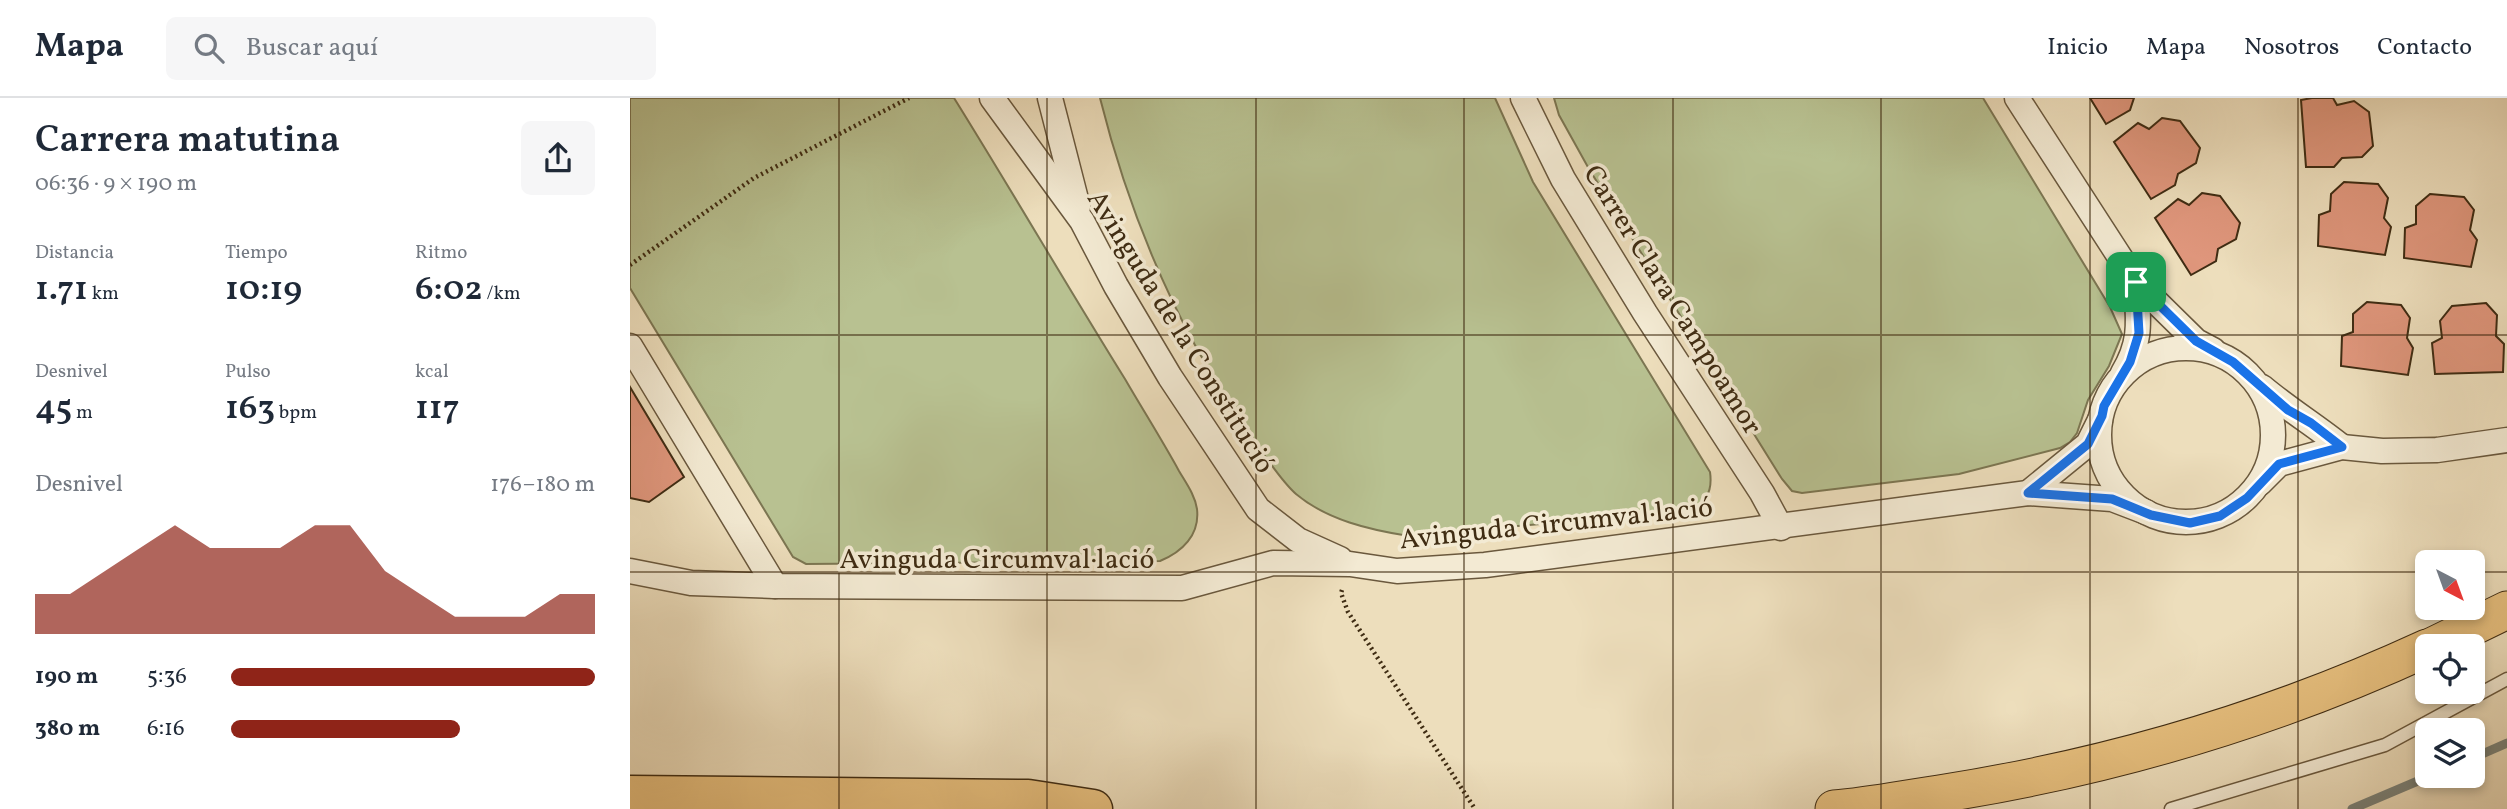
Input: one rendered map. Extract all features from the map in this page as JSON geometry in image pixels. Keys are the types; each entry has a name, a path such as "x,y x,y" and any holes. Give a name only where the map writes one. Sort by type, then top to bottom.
{"highway":[{"path":"630,795 1028,799 1093,809"}],"main road":[{"path":"2458,634 2507,610"},
{"path":"1833,809 2009,783 2109,759 2285,705 2415,653"}],"street":[{"name":"Avinguda de la Constitució","path":"992,98 1082,221 1115,286 1170,377 1258,509 1298,540 1350,564"},
{"path":"1050,98 1082,221"},
{"name":"Carrer Clara Campoamor","path":"1523,98 1563,179 1781,527"},
{"path":"2017,98 2136,282 2196,341 2233,362 2288,410 2311,423 2342,447"},
{"path":"2136,282 2139,333 2130,362 2104,406 2099,436 2102,458 2114,485 2126,499 2151,515 2190,523 2220,516 2247,498 2265,473 2272,448 2272,418 2256,382"},
{"path":"630,346 775,586"},
{"path":"2117,382 2140,361 2176,348 2206,350 2226,358"},
{"path":"2028,493 2088,444 2102,416"},
{"path":"2252,491 2279,464 2342,447 2437,450 2507,440"},
{"name":"Avinguda Circumval·lació","path":"630,571 691,583 775,586 1181,588 1273,563 1350,564 1396,571 1485,565 2028,493 2112,499 2146,512"}],"lane":[{"path":"2171,809 2385,745 2507,679"}],"path":[{"path":"630,265 754,178 909,98"},
{"path":"1350,564 1341,593 1348,612 1475,809"}],"green space":[{"path":"630,98 954,98 1190,489 1196,504 1197,518 1196,527 1188,541 1175,553 1160,561 806,564 793,557 630,288"},
{"path":"1100,98 1495,98 1533,182 1710,472 1710,486 1706,497 1684,511 1409,536 1350,522 1308,503 1277,473 1199,353 1141,229"},
{"path":"1554,98 1983,98 2110,307 2122,334 2109,366 2088,400 2077,433 2070,442 2060,448 1959,474 1802,493 1792,491 1589,169 1559,115"}],"building":[{"path":"2090,98 2134,98 2130,110 2106,124"},
{"path":"2333,98 2337,105 2354,101 2369,112 2373,146 2362,157 2342,158 2334,167 2306,167 2301,100"},
{"path":"2162,118 2180,121 2200,148 2196,163 2178,174 2175,185 2151,199 2114,142 2138,123 2149,129"},
{"path":"2344,182 2378,184 2388,198 2384,218 2391,227 2385,255 2318,246 2319,215 2330,211 2331,194"},
{"path":"2202,193 2220,196 2240,223 2236,239 2218,249 2216,261 2191,275 2155,218 2178,199 2189,205"},
{"path":"2430,194 2464,197 2474,210 2470,230 2477,240 2471,267 2404,258 2405,228 2416,224 2416,206"},
{"path":"2367,302 2401,305 2410,318 2407,338 2413,348 2408,375 2341,366 2342,336 2353,332 2353,314"},
{"path":"2486,303 2497,315 2496,336 2504,344 2503,372 2435,374 2432,343 2442,338 2440,321 2452,306"},
{"path":"630,387 684,477 649,502 630,498"}],"waterway":[{"path":"2485,753 2507,743"},
{"path":"2352,809 2415,782"}],"route":[{"path":"2136,282 2196,341 2233,362 2288,410 2311,423 2342,447 2279,464 2247,498 2220,516 2190,523 2151,515 2112,499 2028,493 2088,444 2104,406 2130,362 2139,333 2136,282"}]}
